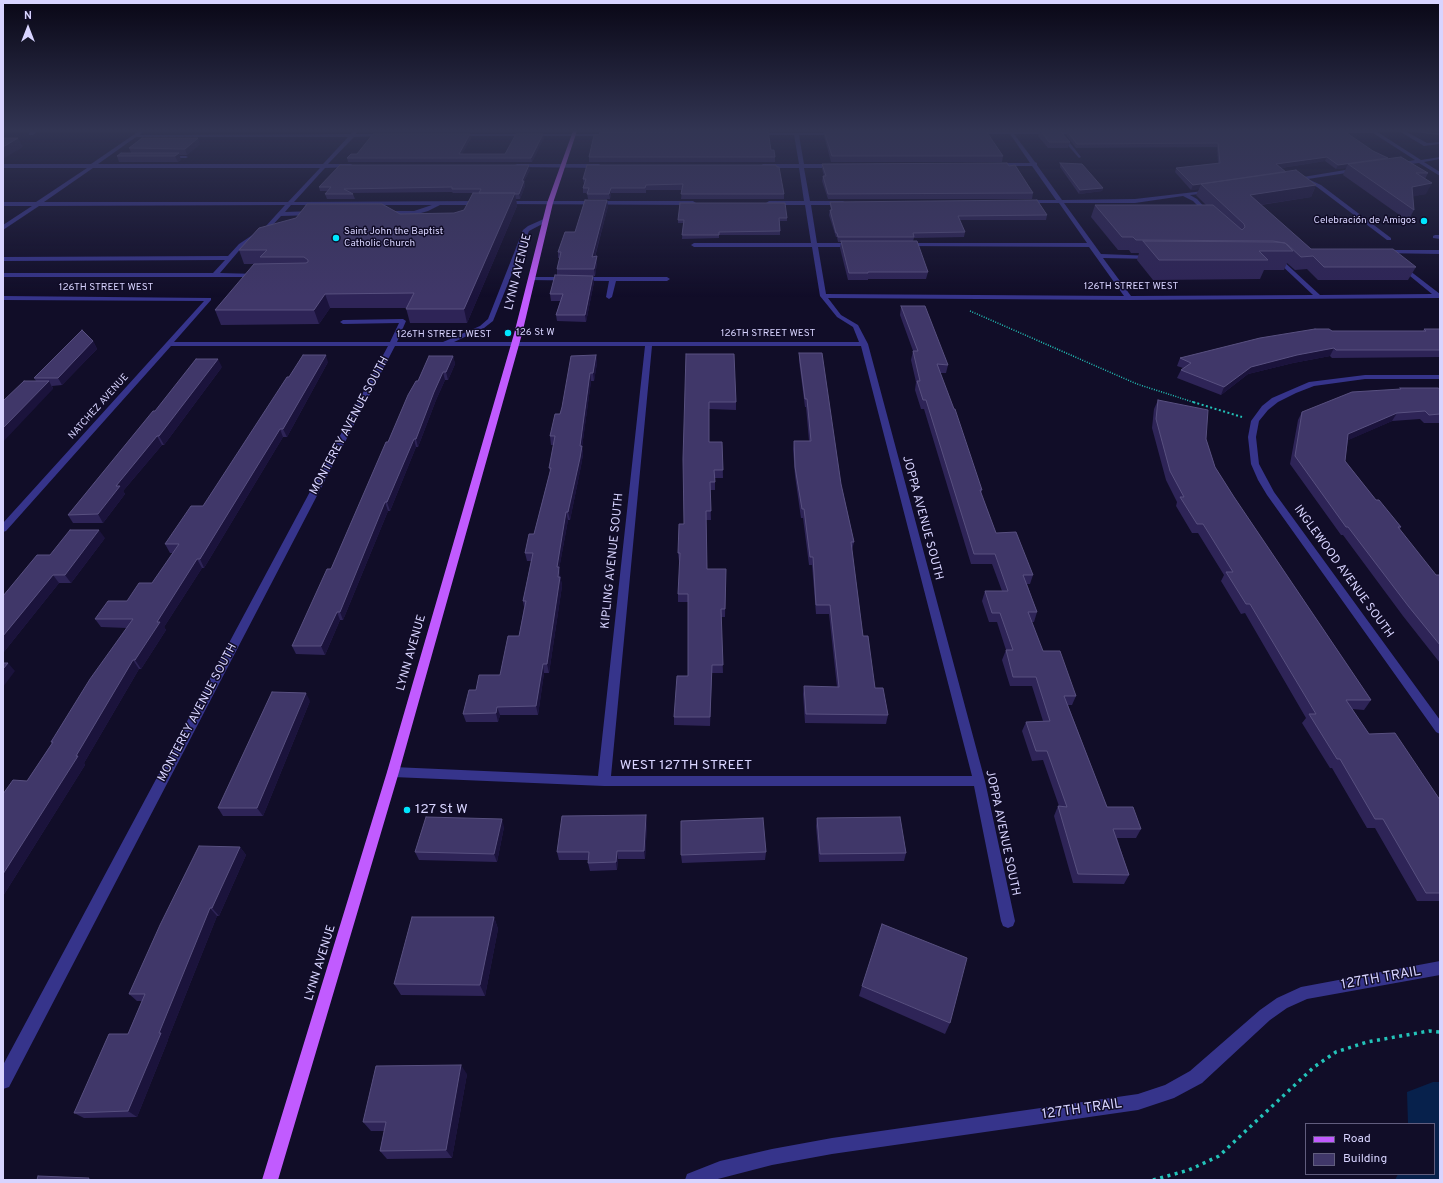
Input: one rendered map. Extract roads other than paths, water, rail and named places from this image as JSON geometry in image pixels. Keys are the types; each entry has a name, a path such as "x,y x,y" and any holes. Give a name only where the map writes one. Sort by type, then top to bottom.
{"main road":[{"name":"LYNN AVENUE","path":"270,1180 393,772 514,345 550,203 556,186"}],"street":[{"path":"3,228 64,186"},
{"path":"214,276 241,245 268,227 306,186"},
{"name":"JOPPA AVENUE SOUTH","path":"804,186 823,296 839,316 856,326 864,344 979,781 1008,921"},
{"path":"1050,186 1129,298"},
{"path":"1319,186 1389,239"},
{"path":"1016,202 1135,201 1217,190"},
{"path":"1185,195 1195,200 1211,216"},
{"path":"3,204 292,202 487,203"},
{"path":"375,213 414,213 426,210 440,203"},
{"path":"495,203 698,203"},
{"path":"760,203 846,203"},
{"path":"281,214 320,213"},
{"path":"442,344 482,327 491,320 526,230 530,226 546,220"},
{"path":"694,245 862,245"},
{"path":"894,245 1092,245"},
{"path":"1439,296 1383,252 1440,252"},
{"path":"1100,256 1162,257"},
{"path":"1267,257 1279,260 1317,296"},
{"path":"3,259 230,258"},
{"path":"3,275 262,275"},
{"path":"531,279 667,279"},
{"path":"609,297 613,279"},
{"name":"126TH STREET WEST","path":"823,296 1129,298 1439,296"},
{"name":"126TH STREET WEST","path":"3,298 209,299"},
{"path":"3,304 11,298"},
{"name":"NATCHEZ AVENUE","path":"3,529 209,299"},
{"name":"MONTEREY AVENUE SOUTH","path":"3,1081 393,344 403,321 343,322"},
{"name":"126TH STREET WEST","path":"168,344 864,344"},
{"name":"KIPLING AVENUE SOUTH","path":"604,780 649,344"},
{"name":"INGLEWOOD AVENUE SOUTH","path":"1440,377 1365,377 1312,384 1293,391 1265,408 1256,421 1252,437 1255,464 1262,480 1440,729"},
{"name":"WEST 127TH STREET","path":"393,772 604,780 979,781"},
{"name":"127TH TRAIL","path":"693,1180 720,1169 780,1155 1138,1102 1168,1092 1196,1078 1265,1015 1282,1003 1306,992 1440,968"}],"water":[{"path":"1433,1082 1440,1082 1440,1180 1395,1180 1398,1175 1435,1175 1435,1123 1408,1123 1407,1092"}],"place":[{"name":"Celebración de Amigos","path":"1424,221"},
{"name":"Saint John the Baptist Catholic Church","path":"336,238"},
{"name":"126 St W","path":"508,333"},
{"name":"127 St W","path":"407,810"}]}
